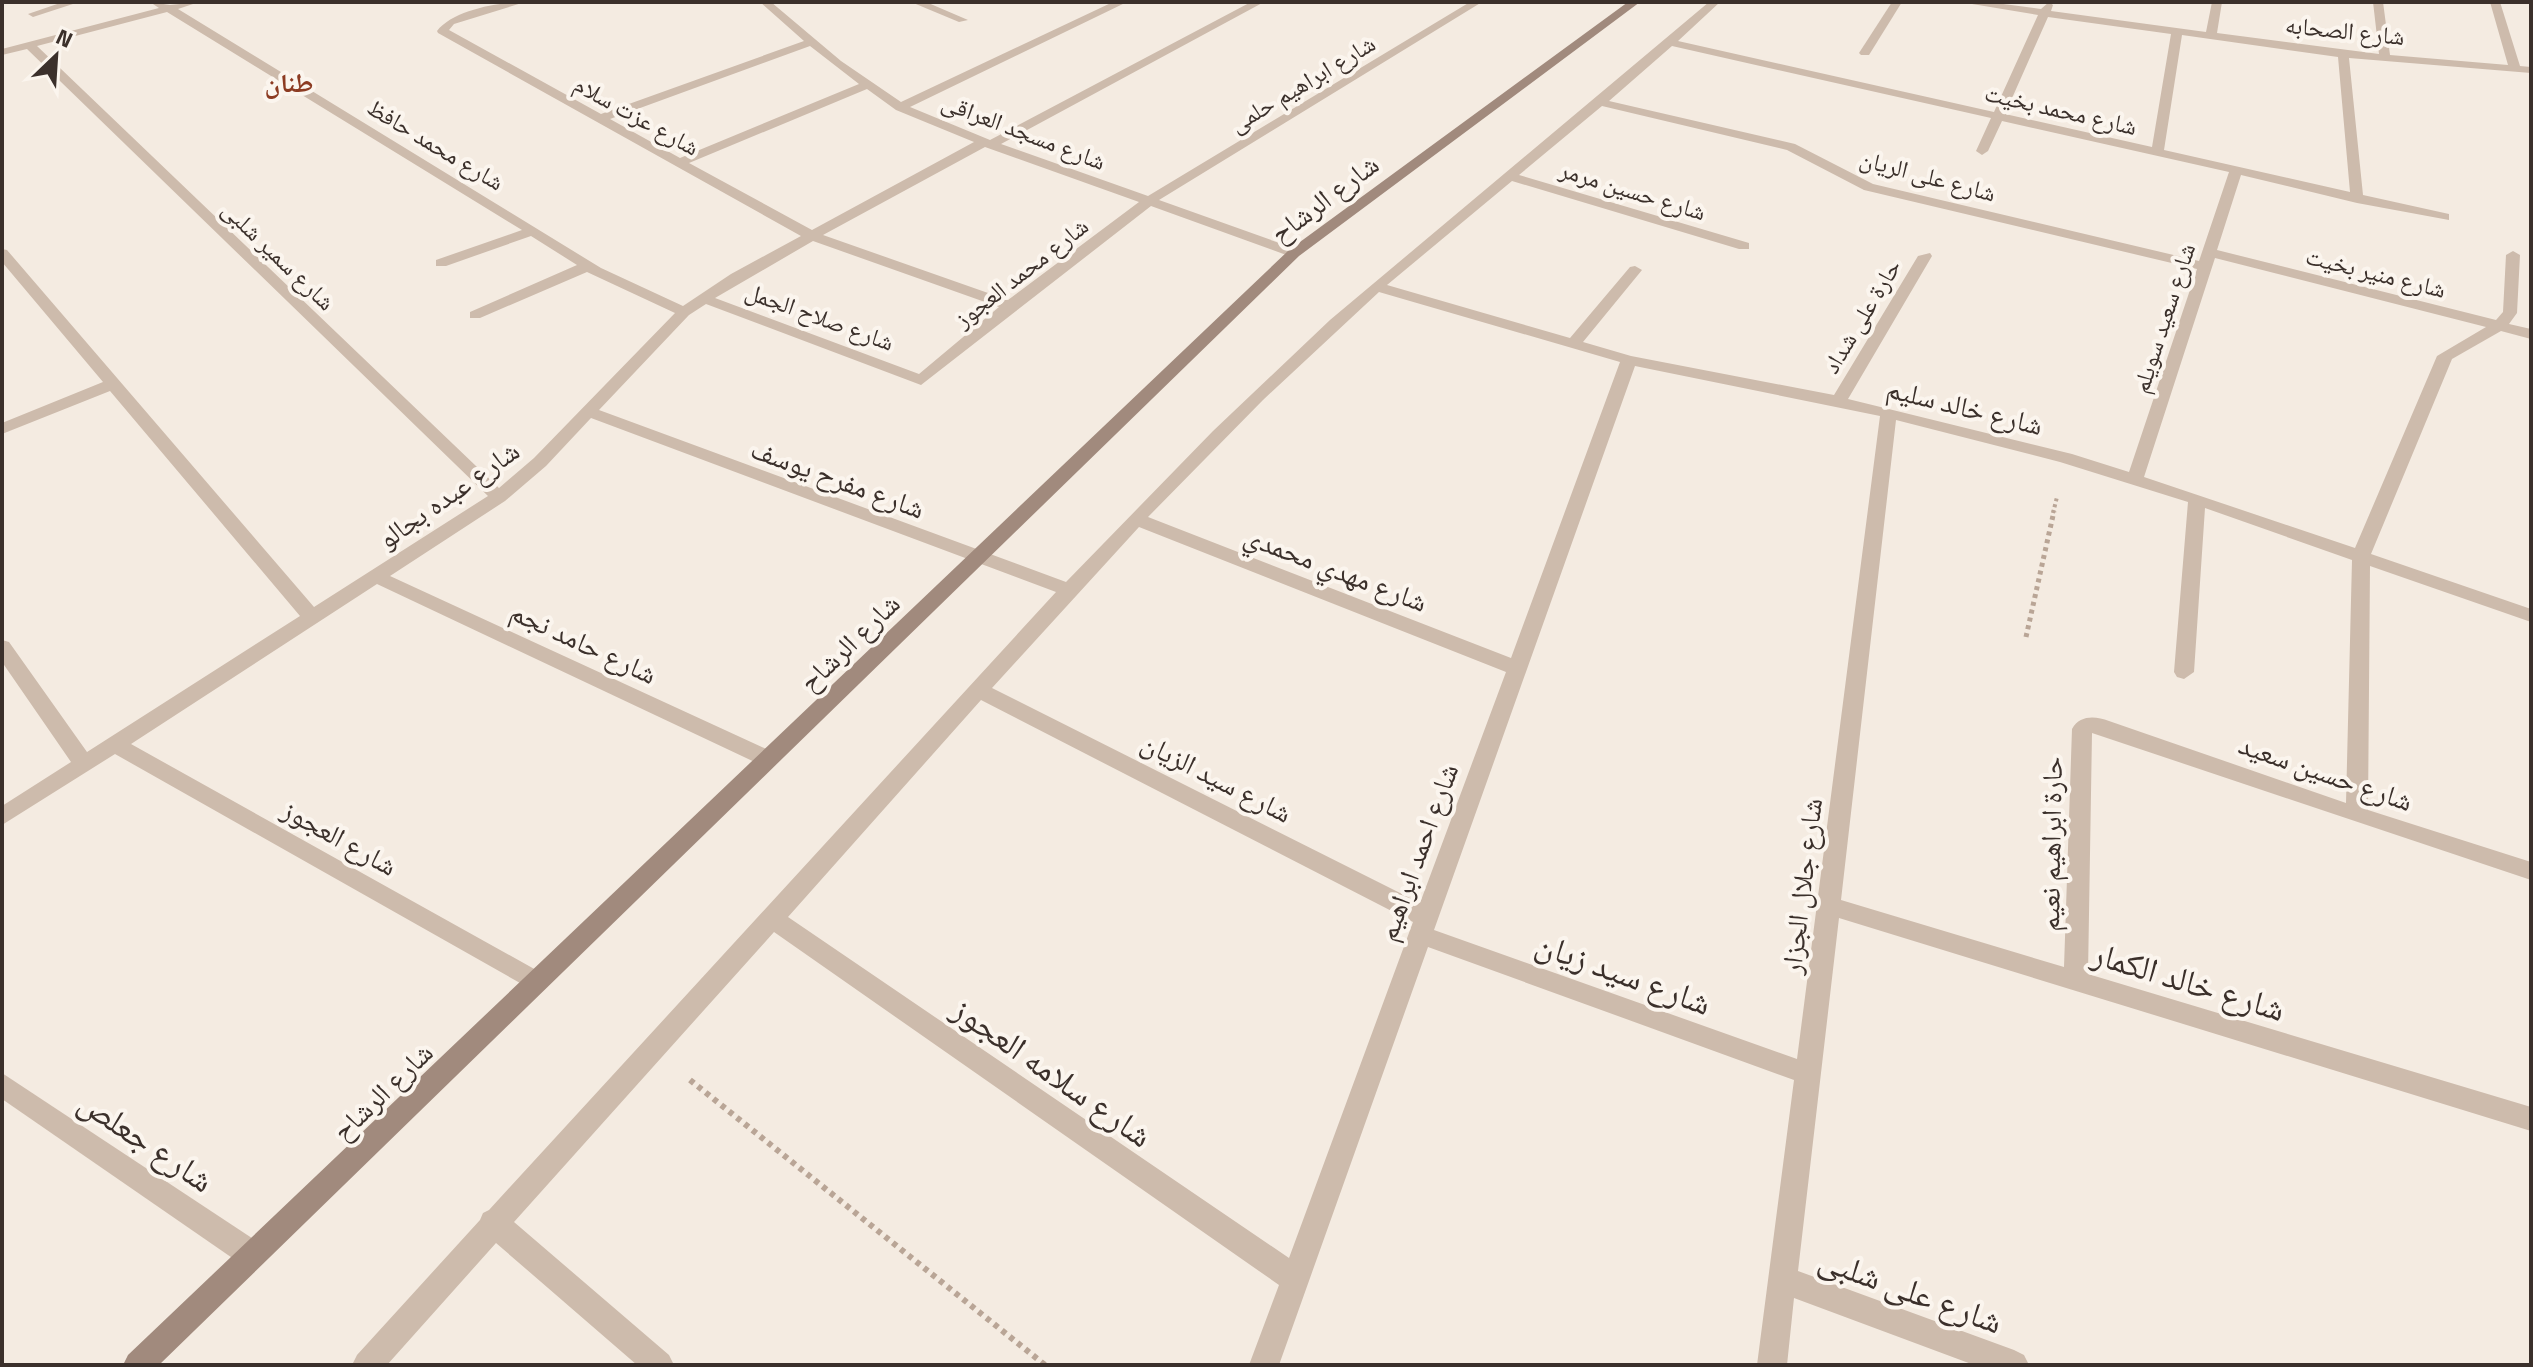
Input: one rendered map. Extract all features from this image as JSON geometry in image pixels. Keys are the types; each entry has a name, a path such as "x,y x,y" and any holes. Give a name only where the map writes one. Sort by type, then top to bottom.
{"main road":[{"name":"شارع الرشاح","path":"138,1365 1294,253 1635,2"}],"street":[{"path":"33,14 74,2"},
{"name":"شارع محمد حافظ","path":"155,2 588,266 684,312"},
{"path":"2,52 194,2"},
{"name":"شارع عزت سلام","path":"520,2 450,22 442,31 812,236 1010,306"},
{"name":"شارع مسجد العراقى","path":"765,2 811,42 900,107 987,143 1294,253"},
{"path":"916,2 963,20"},
{"path":"900,107 1122,2"},
{"name":"شارع عبده بجالو","path":"2,817 499,497 589,412 684,312 703,298 812,236 1259,2"},
{"name":"شارع ابراهيم حلمى","path":"1149,201 1477,2"},
{"path":"367,1365 493,1222 981,691 1069,590 1278,375 1376,287 1715,2"},
{"path":"1865,53 1897,2"},
{"name":"شارع الصحابه","path":"1965,2 2343,54 2531,70"},
{"path":"1982,151 2049,2"},
{"path":"2211,37 2217,2"},
{"path":"2378,2 2385,57"},
{"path":"2495,2 2515,68"},
{"path":"2157,154 2177,32"},
{"path":"598,119 811,42"},
{"name":"شارع محمد بخيت","path":"1668,42 2444,217"},
{"name":"شارع سمير شلبى","path":"29,45 499,497"},
{"path":"2343,54 2357,199"},
{"path":"678,163 867,85"},
{"name":"شارع على الريان","path":"1599,102 1791,147 1816,155 1845,176 1869,187 2207,259"},
{"name":"شارع سعيد سويلم","path":"2135,479 2236,172"},
{"name":"شارع حسين مرمر","path":"1509,176 1744,246"},
{"name":"شارع محمد العجوز","path":"921,380 1010,306 1149,201"},
{"path":"441,263 533,231"},
{"path":"2,253 312,618"},
{"path":"2357,815 2361,556 2445,356 2499,326 2510,313 2513,255"},
{"name":"حارة على شداد","path":"1839,401 1925,256"},
{"name":"شارع منير بخيت","path":"2207,259 2531,334"},
{"path":"475,315 588,266"},
{"path":"1572,345 1635,270"},
{"name":"شارع خالد سليم","path":"1376,287 1629,360 1839,401 2066,458 2197,499 2531,616"},
{"name":"شارع صلاح الجمل","path":"703,298 921,380"},
{"name":"شارع احمد ابراهيم","path":"1264,1365 1629,360"},
{"path":"2,429 113,384"},
{"name":"شارع مفرح يوسف","path":"589,412 1069,590"},
{"name":"شارع جلال الجزار","path":"1772,1365 1889,413"},
{"path":"2184,672 2197,499"},
{"name":"شارع مهدي محمدي","path":"1136,519 1516,668"},
{"name":"شارع حامد نجم","path":"375,576 768,759"},
{"path":"2,647 84,764"},
{"name":"شارع سيد الزيان","path":"981,691 1422,926"},
{"name":"حارة ابراهيم نعيم","path":"2076,982 2082,729 2086,725 2102,726"},
{"name":"شارع حسين سعيد","path":"2102,726 2357,815 2531,871"},
{"name":"شارع العجوز","path":"114,744 536,982"},
{"name":"شارع خالد الكمار","path":"1829,906 2531,1119"},
{"name":"شارع سلامه العجوز","path":"773,919 1295,1279"},
{"name":"شارع سيد زيان","path":"1422,926 1808,1074"},
{"name":"شارع جعلص","path":"2,1085 251,1254"},
{"path":"493,1222 659,1365"},
{"name":"شارع على شلبى","path":"1783,1280 2014,1365"}],"path":[{"path":"2026,637 2066,458"},
{"path":"653,1050 1045,1365"}],"district":[{"name":"طنان","path":"289,82"}]}
